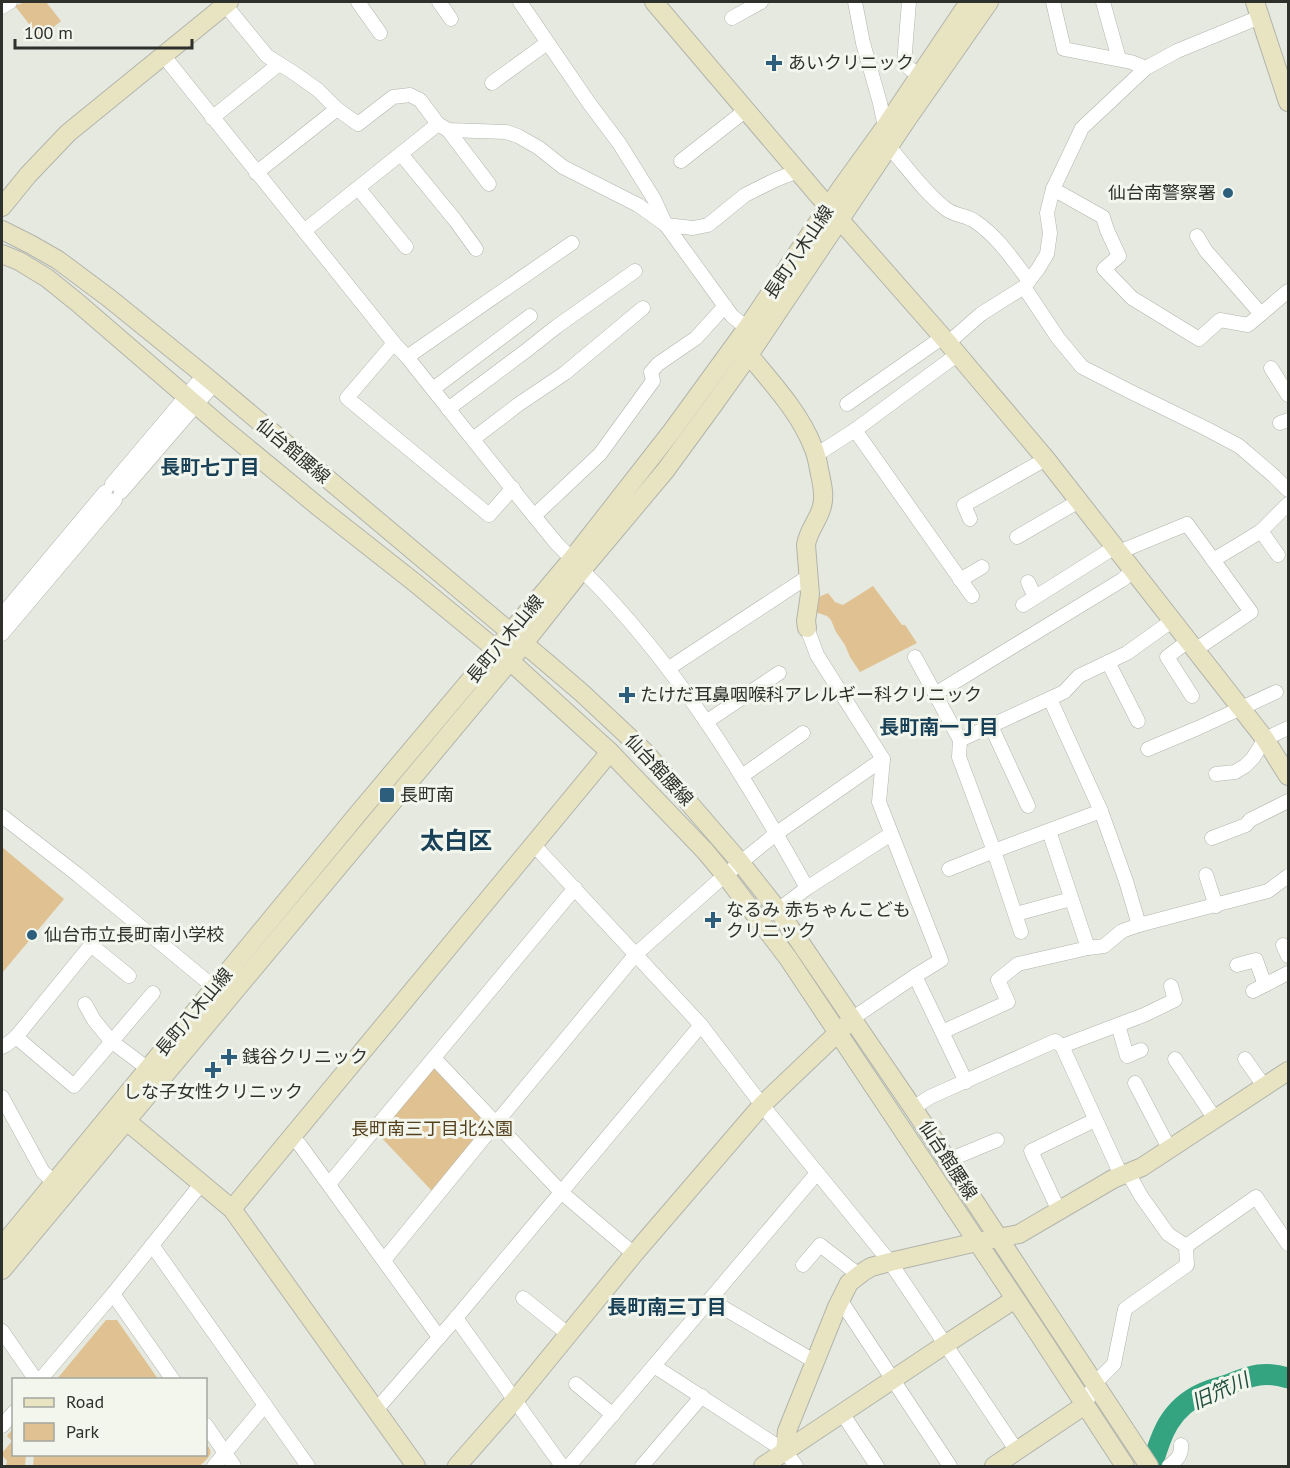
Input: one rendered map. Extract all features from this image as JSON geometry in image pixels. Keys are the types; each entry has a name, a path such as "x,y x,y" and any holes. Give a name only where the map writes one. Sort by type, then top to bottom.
{"street":[{"path":"2,7 10,2"},
{"path":"2,207 28,175 68,133 226,2 267,56 318,90 337,109 358,124 393,97 410,95 420,100 489,184"},
{"path":"358,2 380,33"},
{"path":"439,2 450,19"},
{"path":"520,2 589,104 619,142 654,199 666,225 732,316 747,328"},
{"path":"654,2 834,213 950,344 1046,459 1265,739 1288,776"},
{"path":"732,18 761,2"},
{"path":"855,2 885,127"},
{"path":"909,2 904,64 919,76"},
{"name":"長町八木山線","path":"687,425 747,328 834,213 841,188 969,2"},
{"path":"2,1270 120,1116 577,565 665,471 687,425 749,355 834,213 889,147 989,2"},
{"path":"1053,2 1064,49 1119,59 1146,68"},
{"path":"1102,2 1119,59"},
{"path":"816,455 855,430 981,314 1026,284 1047,254 1050,233 1047,213 1053,189 1082,128 1146,68 1257,9 1288,102"},
{"path":"492,83 547,43"},
{"path":"163,55 557,544 599,587 669,668 742,776 807,888"},
{"path":"212,118 279,64"},
{"path":"256,173 337,109"},
{"path":"681,161 746,110"},
{"path":"304,231 401,154 443,127 506,132 518,136 538,148 563,168 638,205 666,225 693,228 708,225 745,195 798,171"},
{"path":"889,147 940,204 949,211 974,220 1005,249 1058,338 1082,367 1239,446 1288,490"},
{"path":"401,154 476,249"},
{"path":"359,189 406,247"},
{"path":"1053,189 1103,217 1119,256 1104,269 1131,298 1199,339 1220,320 1248,325 1288,291"},
{"name":"仙台館腰線","path":"2,230 58,260 109,298 582,693 645,752 740,862 778,910 853,1018 1144,1459"},
{"path":"1197,236 1206,251 1261,314"},
{"path":"408,357 572,243"},
{"name":"仙台館腰線","path":"2,254 19,261 47,278 320,508 503,655 610,752 705,851 788,958 1125,1467"},
{"path":"448,409 556,327 635,271"},
{"path":"534,516 600,454 652,381 651,372 658,364 696,338 725,306"},
{"path":"473,439 565,373 643,308"},
{"path":"433,389 530,316"},
{"path":"394,343 347,398 489,515 513,488"},
{"path":"847,404 950,344"},
{"path":"457,1467 634,1254 762,1105 853,1018 941,960 879,802 883,759 817,655 807,628 810,594 807,538 818,518 824,497 816,455 805,429 749,355"},
{"path":"1271,368 1288,395"},
{"path":"2,615 113,492 209,380"},
{"path":"855,430 972,596"},
{"path":"970,519 964,505 1046,459"},
{"path":"2,634 113,492"},
{"path":"1017,537 1079,501"},
{"path":"1213,560 1261,531 1288,504"},
{"path":"1023,605 1117,550 1183,519 1251,612 1167,657 1192,696"},
{"path":"1261,531 1278,555"},
{"path":"960,580 982,567"},
{"path":"935,694 1134,571"},
{"path":"669,668 809,576"},
{"path":"1028,582 1035,597"},
{"path":"960,741 1064,692 1079,676 1127,653 1173,620"},
{"name":"長町八木山線","path":"2,1246 54,1182 120,1116 147,1068 356,816 503,655"},
{"path":"915,657 960,741 959,757 1021,932"},
{"path":"1108,662 1138,721"},
{"path":"706,722 778,673"},
{"path":"1148,749 1276,692"},
{"path":"1050,699 1101,811 1139,925"},
{"path":"991,726 1028,806"},
{"path":"1216,774 1235,772 1245,766 1265,739 1288,728"},
{"path":"742,776 803,733"},
{"path":"232,1209 610,752"},
{"path":"384,1260 636,954 740,862 777,833 883,759"},
{"path":"1212,838 1246,825 1250,820 1288,801"},
{"path":"949,868 1101,811"},
{"path":"2,816 78,875 215,988"},
{"path":"1049,831 1088,948"},
{"path":"778,910 807,888 891,834"},
{"path":"533,844 701,1025 762,1105 890,1262 1017,1452"},
{"path":"1206,875 1216,906"},
{"path":"942,1032 1008,1002 998,980 1018,964 1104,946 1122,931 1268,891 1288,876"},
{"path":"329,1184 575,888"},
{"path":"1016,914 1071,898"},
{"path":"2,1047 16,1037 91,945 129,975"},
{"path":"1237,965 1256,960 1259,988 1288,973"},
{"path":"915,976 966,1082"},
{"path":"1062,1046 1144,1015 1175,1000 1171,986"},
{"path":"16,1037 74,1086 153,993"},
{"path":"85,1004 94,1020 111,1041 147,1068"},
{"path":"376,1410 701,1025"},
{"path":"1118,1025 1127,1056 1141,1050"},
{"path":"913,1108 930,1097 1055,1041 1062,1046 1095,1120 1125,1174 1168,1234 1186,1246"},
{"path":"435,1058 561,1192 634,1254"},
{"path":"1175,1059 1215,1119"},
{"path":"1245,1059 1264,1086"},
{"path":"785,1451 787,1431 814,1361 849,1283 859,1275 871,1267 890,1262 1019,1234 1125,1174 1142,1167 1288,1071"},
{"path":"1136,1083 1170,1149"},
{"path":"2,1097 42,1172 54,1182"},
{"path":"120,1116 232,1209 416,1467"},
{"path":"1059,1211 1031,1151 1095,1120"},
{"path":"291,1136 329,1184 439,1337"},
{"path":"949,1163 956,1157 997,1140"},
{"path":"569,1467 817,1173"},
{"path":"42,1378 201,1184"},
{"path":"1186,1246 1256,1197 1288,1244"},
{"path":"152,1245 308,1467"},
{"path":"803,1265 820,1245 859,1275"},
{"path":"994,1467 1085,1405 1095,1383 1114,1364 1125,1309 1187,1265 1186,1246"},
{"path":"113,1294 172,1378"},
{"path":"523,1298 568,1335"},
{"path":"763,1467 1015,1299"},
{"path":"710,1300 814,1361"},
{"path":"841,1300 950,1467"},
{"path":"456,1318 562,1467"},
{"path":"2,1331 35,1378"},
{"path":"654,1366 785,1451 795,1467"},
{"path":"576,1384 613,1415"},
{"path":"642,1467 702,1396"},
{"path":"214,1467 265,1405"},
{"path":"842,1413 877,1467"},
{"path":"2,1426 12,1414"},
{"path":"207,1426 234,1467"},
{"path":"1169,1467 1179,1457 1182,1451 1181,1445"}],"green space":[{"path":"25,2 46,2 61,21 40,38 15,6"},
{"path":"873,586 917,643 860,672 831,620 815,612 819,597 828,593 835,602 843,605"},
{"path":"2,847 64,899 2,973"},
{"name":"長町南三丁目北公園","path":"432,1069 437,1069 485,1119 486,1124 432,1191 378,1134"},
{"path":"106,1320 117,1320 157,1378 58,1378"},
{"path":"12,1429 12,1441 7,1436"},
{"path":"12,1441 12,1456 26,1456 25,1466 6,1466 7,1461 2,1453"},
{"path":"207,1444 210,1450 208,1457 200,1466 33,1466 34,1456 207,1456"}],"waterway":[{"name":"旧笊川","path":"1152,1466 1168,1423 1182,1406 1192,1399 1252,1376 1265,1374 1288,1378"}],"place":[{"name":"あいクリニック","path":"774,63"},
{"name":"仙台南警察署","path":"1228,193"},
{"name":"たけだ耳鼻咽喉科アレルギー科クリニック","path":"627,695"},
{"name":"長町南","path":"387,795"},
{"name":"なるみ 赤ちゃんこども クリニック","path":"713,920"},
{"name":"仙台市立長町南小学校","path":"32,935"},
{"name":"銭谷クリニック","path":"229,1057"},
{"name":"しな子女性クリニック","path":"213,1070"}],"district":[{"name":"長町七丁目","path":"210,467"},
{"name":"長町南一丁目","path":"939,727"},
{"name":"太白区","path":"456,841"},
{"name":"長町南三丁目","path":"667,1307"}]}
